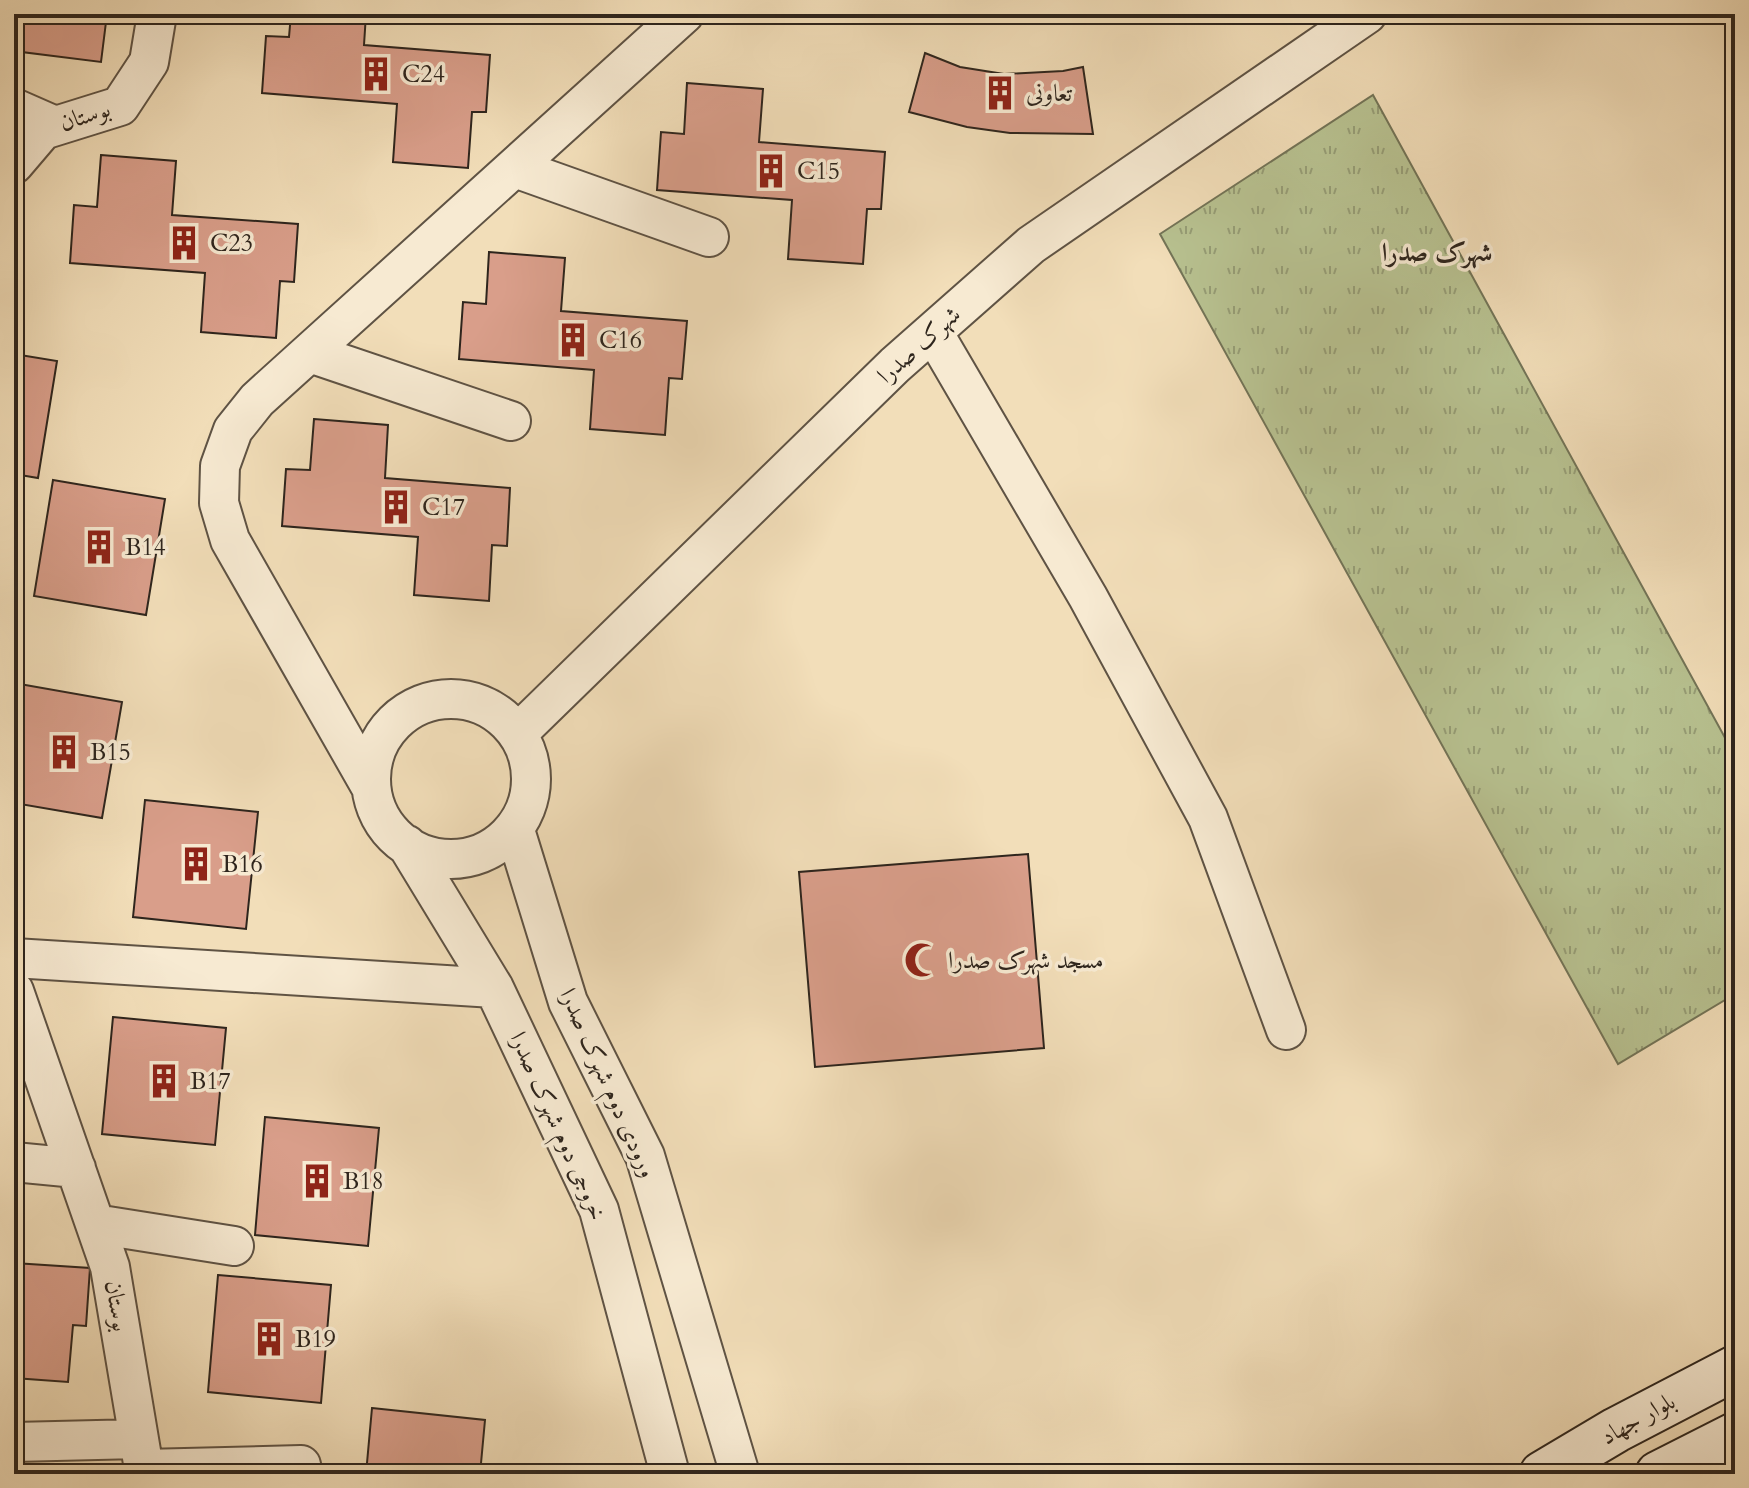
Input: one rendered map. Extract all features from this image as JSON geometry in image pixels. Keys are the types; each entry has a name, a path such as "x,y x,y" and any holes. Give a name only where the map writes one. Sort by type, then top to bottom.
{"street":[{"name":"بوستان","path":"14,164 43,130 120,106 149,62 157,14"},
{"path":"371,787 230,540 219,503 220,466 233,430 257,400 684,14"},
{"name":"شهرک صدرا","path":"518,733 895,365 1031,245 1367,14"},
{"path":"14,108 55,126"},
{"path":"515,168 709,237"},
{"path":"933,332 1088,597 1208,818 1286,1030"},
{"path":"310,353 511,421"},
{"path":"458,699 481,704 501,716 518,733 528,754 532,778 528,805 515,830 494,848 467,858 440,859 407,845 391,834 376,810 371,787 372,763 379,741 394,722 412,708 434,700 458,699"},
{"name":"ورودی دوم شهرک صدرا","path":"515,830 568,1002 645,1156 740,1474"},
{"name":"خروجی دوم شهرک صدرا","path":"407,845 494,988 599,1210 670,1474"},
{"path":"14,958 494,988"},
{"name":"بوستان","path":"14,991 110,1267 144,1469 301,1465 303,1474"},
{"path":"14,1162 76,1168"},
{"path":"95,1224 234,1246"},
{"name":"بلوار جهاد","path":"1542,1474 1616,1430 1735,1368"},
{"path":"1658,1474 1735,1435"},
{"path":"14,1442 139,1439"},
{"path":"1730,1474 1735,1470"}],"green space":[{"path":"1373,95 1735,756 1735,994 1618,1064 1160,234"}],"building":[{"path":"14,14 107,14 101,62 14,51"},
{"name":"C24","path":"291,14 366,14 364,45 490,55 486,112 472,112 468,168 393,162 397,104 262,93 266,36 289,37"},
{"name":"تعاونی","path":"925,53 960,67 1004,74 1083,67 1093,134 1010,133 967,127 909,112"},
{"name":"C15","path":"687,83 763,89 759,142 885,152 881,209 867,209 863,264 788,259 792,200 657,190 661,132 684,134"},
{"name":"C23","path":"101,155 176,161 172,215 298,224 294,282 280,281 276,338 201,332 205,273 70,263 74,205 97,207"},
{"name":"C16","path":"489,252 565,258 561,311 687,321 682,379 669,378 665,435 590,429 594,370 459,359 463,302 486,304"},
{"path":"14,354 57,361 38,478 14,474"},
{"name":"C17","path":"314,419 388,425 385,478 510,488 507,546 492,545 489,601 414,595 418,537 282,526 286,469 310,470"},
{"name":"B14","path":"53,480 165,499 146,615 34,596"},
{"name":"B15","path":"14,683 122,702 102,818 14,803"},
{"name":"B16","path":"145,800 258,812 246,929 133,917"},
{"name":"مسجد شهرک صدرا","path":"1028,854 1044,1048 815,1067 799,872"},
{"name":"B17","path":"113,1017 226,1028 215,1145 102,1134"},
{"name":"B18","path":"265,1117 379,1128 368,1246 255,1235"},
{"path":"14,1263 90,1268 86,1326 73,1325 68,1382 14,1378"},
{"name":"B19","path":"218,1275 331,1285 321,1403 208,1392"},
{"path":"372,1408 485,1420 480,1474 366,1474"},
{"path":"65,1469 127,1474 65,1474"}],"place":[{"name":"C24","path":"376,74"},
{"name":"تعاونی","path":"1000,93"},
{"name":"C15","path":"771,171"},
{"name":"C23","path":"184,243"},
{"name":"C16","path":"573,340"},
{"name":"C17","path":"396,507"},
{"name":"B14","path":"99,547"},
{"name":"B15","path":"64,752"},
{"name":"B16","path":"196,864"},
{"name":"مسجد شهرک صدرا","path":"922,960"},
{"name":"B17","path":"164,1081"},
{"name":"B18","path":"317,1181"},
{"name":"B19","path":"269,1339"}],"district":[{"name":"شهرک صدرا","path":"1437,252"}]}
